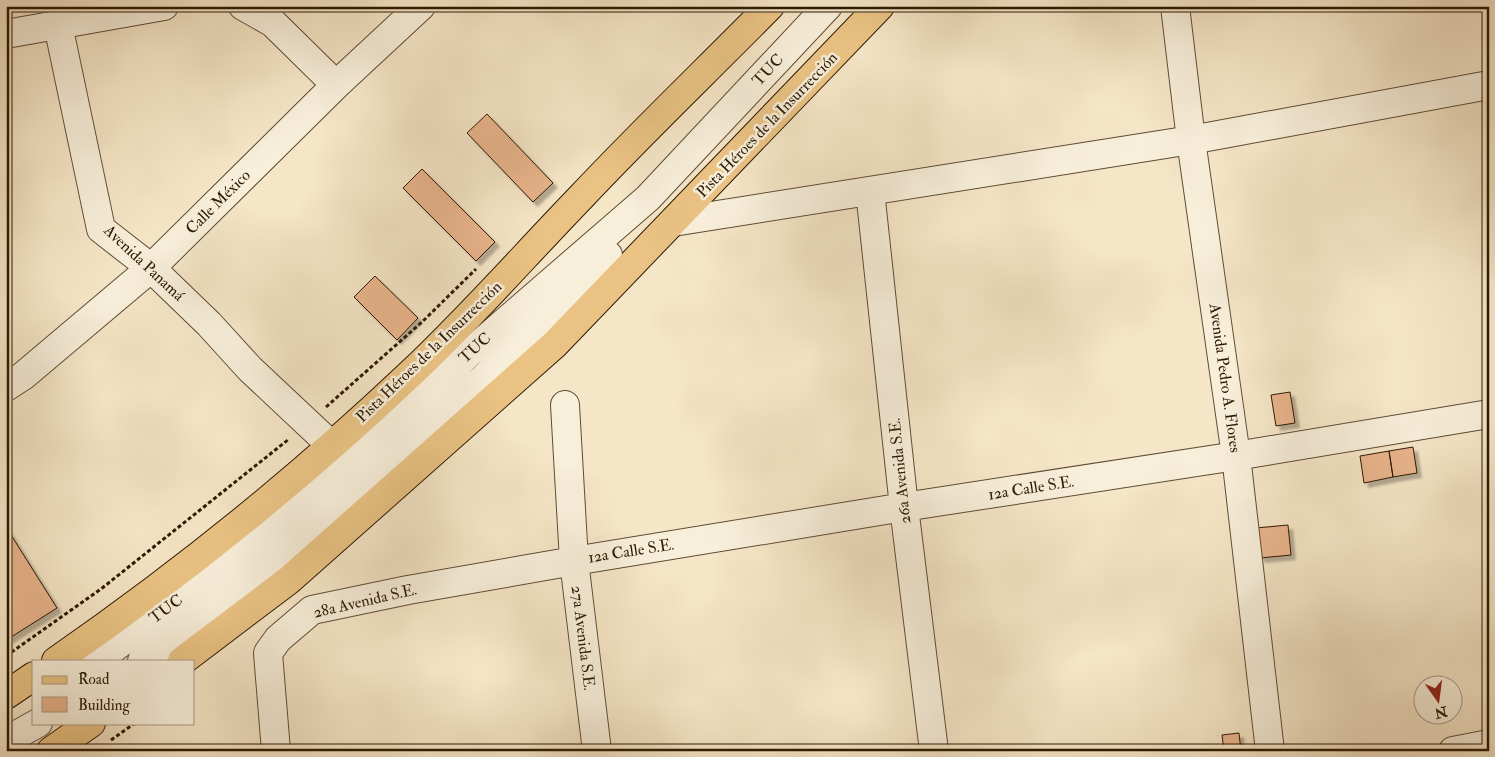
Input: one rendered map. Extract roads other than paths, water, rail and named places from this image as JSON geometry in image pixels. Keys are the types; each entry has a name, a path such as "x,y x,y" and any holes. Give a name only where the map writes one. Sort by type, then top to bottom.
{"main road":[{"name":"Pista Héroes de la Insurrección","path":"57,660 201,556 331,445 409,375 520,262 581,196 770,6"},
{"name":"Pista Héroes de la Insurrección","path":"183,660 289,580 554,345 880,6"},
{"path":"6,695 32,677"},
{"path":"51,751 99,733"}],"street":[{"path":"6,34 164,6"},
{"path":"243,6 273,23 336,85"},
{"name":"Calle México","path":"6,387 22,376 151,268 336,85 421,6"},
{"name":"TUC","path":"97,660 170,607 297,508 394,426 468,354 648,198 828,6"},
{"name":"TUC","path":"143,660 200,619 321,522 484,378 612,251 844,6"},
{"name":"Avenida Pedro A. Flores","path":"1175,6 1236,456 1270,751"},
{"name":"Avenida Panamá","path":"58,25 102,228 151,268 209,324 250,369 331,445"},
{"path":"673,222 1192,140 1489,85"},
{"name":"26a Avenida S.E.","path":"870,190 904,507 934,751"},
{"name":"27a Avenida S.E.","path":"565,405 574,561 597,751"},
{"name":"12a Calle S.E.","path":"574,561 1489,414"},
{"name":"28a Avenida S.E.","path":"276,751 268,653 278,639 312,610 408,590 574,561"},
{"path":"6,722 32,704"},
{"path":"6,741 36,724"},
{"path":"1453,751 1489,744"}]}
